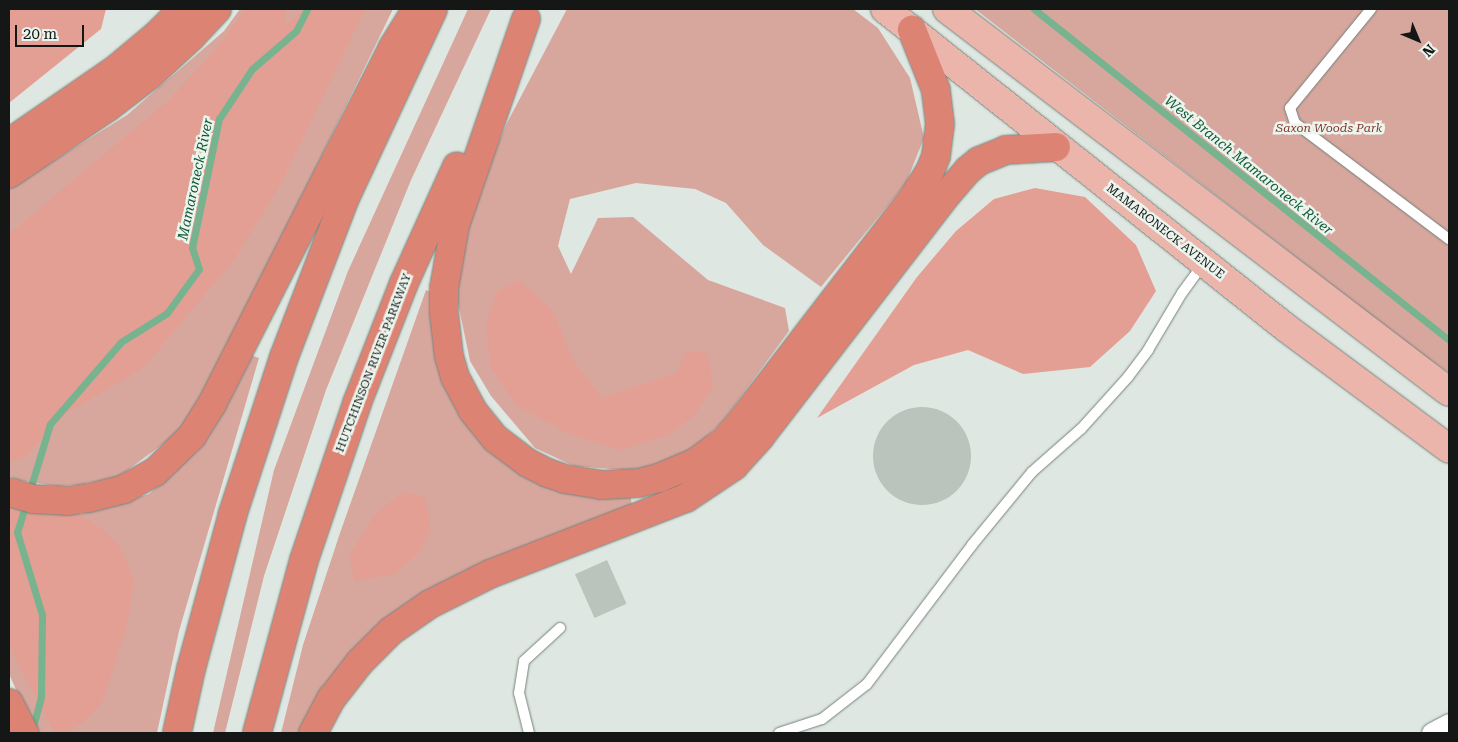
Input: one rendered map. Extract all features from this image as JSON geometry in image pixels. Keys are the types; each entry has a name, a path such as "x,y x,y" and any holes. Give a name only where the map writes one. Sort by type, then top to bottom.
{"highway":[{"path":"9,143 115,70 156,36 183,9"},
{"path":"9,174 107,108 150,75 185,43 217,9"},
{"path":"9,492 46,500 80,499 124,489 155,472 180,450 201,423 392,47 417,9"},
{"path":"177,733 194,660 233,513 284,356 345,198 433,9"},
{"path":"529,14 455,225 444,288 444,313 448,349 455,376 464,395 473,411 496,439 523,459 548,472 565,479 601,485 639,483 659,478 695,462 723,442 913,198 933,164 940,124 936,90 912,30"},
{"name":"HUTCHINSON RIVER PARKWAY","path":"257,733 304,560 372,363 420,246 529,14"},
{"path":"313,733 332,698 360,662 391,631 430,604 490,574 686,498 734,466 760,437 948,193 968,170 986,158 1006,150 1056,147"},
{"path":"9,703 24,733"}],"main road":[{"name":"MAMARONECK AVENUE","path":"885,9 1056,147 1205,262 1285,327 1449,449"},
{"path":"947,9 1449,392"}],"lane":[{"path":"1371,9 1290,108 1295,123 1449,239"},
{"path":"779,733 822,719 867,684 972,545 1032,472 1081,429 1128,377 1148,350 1182,293 1205,262"},
{"path":"529,733 520,693 524,661 560,628"}],"green space":[{"path":"240,9 393,9 222,361 178,433 118,477 79,485 56,486 19,480 9,476 9,189 127,115 224,31"},
{"path":"468,9 491,9 411,180 326,390 264,576 225,733 213,733 274,470 348,271"},
{"path":"567,9 853,9 878,28 910,78 924,138 906,183 821,287 763,245 726,203 695,189 636,183 570,199 558,246 571,274 598,218 633,217 708,280 785,308 789,331 722,422 689,453 637,471 574,466 535,448 491,396 470,361 458,303 458,265 471,208 507,123"},
{"name":"Saxon Woods Park","path":"975,9 1449,9 1449,373 1423,355"},
{"path":"426,290 436,294 434,344 453,403 486,449 563,492 631,498 632,509 465,571 307,733 281,733 303,645 340,533"},
{"path":"251,355 259,358 179,631 157,733 36,733 9,674 9,505 50,514 82,514 149,494 197,451"}],"shaded area":[{"path":"9,9 106,9 101,29 9,103"},
{"path":"246,9 286,9 286,24 306,9 365,9 282,182 234,260 143,368 64,415 24,458 9,461 9,234 168,101 214,51"},
{"path":"1035,188 1085,197 1136,245 1156,291 1130,331 1090,367 1023,374 968,350 914,365 817,418 917,277 956,231 994,199"},
{"path":"519,280 553,311 572,358 602,398 676,373 686,352 705,351 709,360 713,385 696,414 669,435 621,450 569,434 518,407 491,368 486,324 497,291"},
{"path":"403,492 424,497 428,508 429,531 418,554 395,574 355,581 349,556 376,513"},
{"path":"9,507 50,514 75,514 92,521 119,545 134,579 127,625 102,703 84,722 65,733 53,731 9,646"}],"building":[{"path":"912,407 932,407 941,410 957,421 968,437 971,446 971,466 968,475 957,491 941,502 932,505 912,505 895,497 881,483 873,466 873,446 881,429 895,415"},
{"path":"607,560 627,604 595,618 575,574"}],"waterway":[{"name":"Mamaroneck River","path":"29,493 50,424 121,342 167,313 199,269 192,248 219,119 252,69 296,31 307,9"},
{"name":"West Branch Mamaroneck River","path":"1034,9 1449,340"},
{"name":"Mamaroneck River","path":"26,503 17,532 42,615 41,697 32,731"}]}
